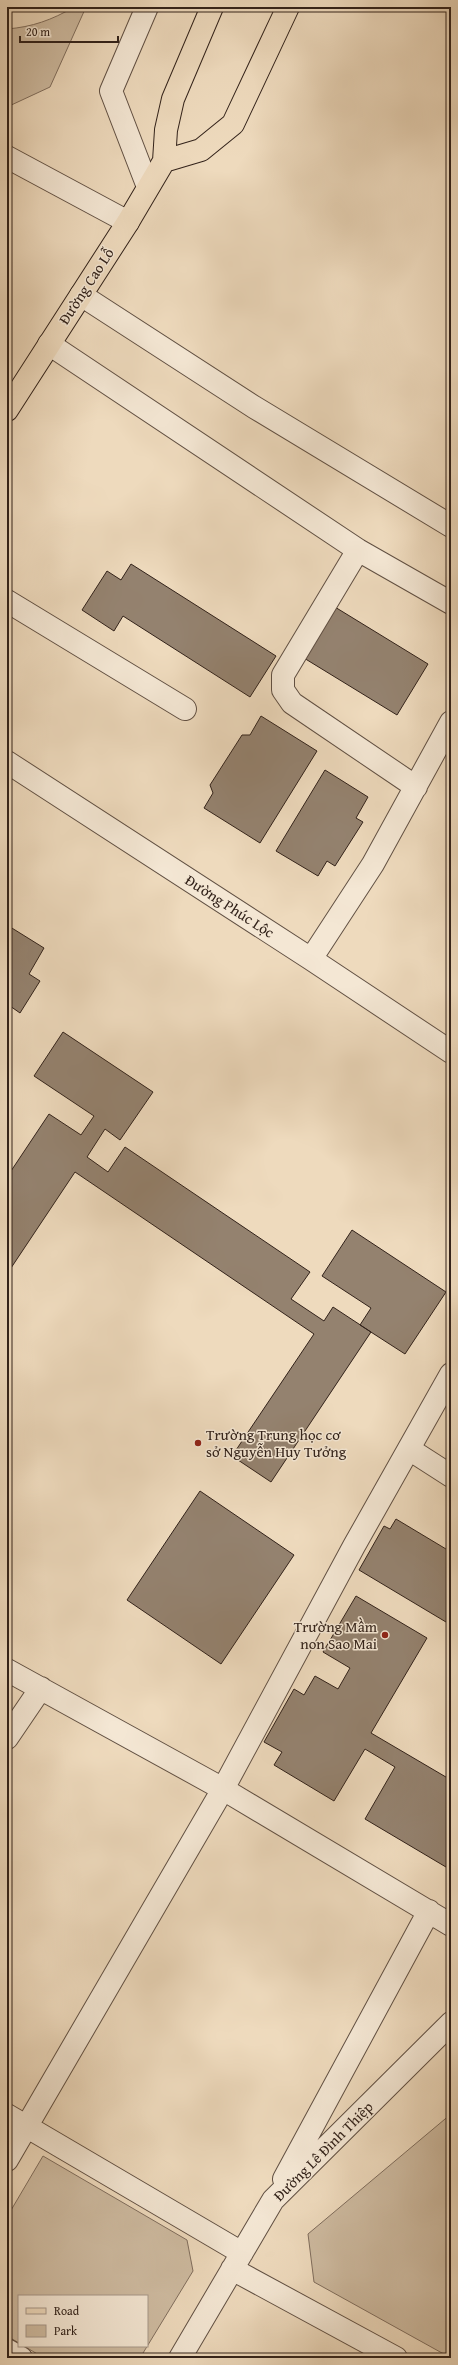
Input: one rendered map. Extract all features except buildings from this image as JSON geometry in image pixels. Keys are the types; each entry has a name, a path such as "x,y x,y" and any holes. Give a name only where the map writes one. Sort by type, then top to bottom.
{"main road":[{"name":"Đường Cao Lỗ","path":"7,410 128,222 164,161 166,130 174,100 212,7"},
{"path":"164,161 201,150 233,124 288,7"}],"street":[{"path":"147,7 111,91 148,187"},
{"path":"276,35 292,7"},
{"path":"7,157 128,222"},
{"path":"81,295 254,407 451,526"},
{"path":"49,344 358,550 451,603"},
{"path":"358,550 283,675 283,690 292,703 416,787"},
{"path":"7,601 184,709"},
{"path":"311,959 373,864 451,722"},
{"name":"Đường Phúc Lộc","path":"9,767 311,959 451,1052"},
{"path":"7,2160 223,1789 451,1374"},
{"path":"409,1449 451,1476"},
{"path":"7,1670 223,1789 451,1925"},
{"path":"7,1738 41,1688"},
{"path":"273,2200 429,1911"},
{"name":"Đường Lê Đình Thiệp","path":"180,2358 273,2200 451,2023"},
{"path":"7,2115 237,2261 396,2358"},
{"path":"7,2350 21,2358"}],"green space":[{"path":"74,7 86,7 50,87 7,107 7,29 25,27 42,22 58,16"},
{"path":"451,2114 451,2358 314,2282 308,2234"},
{"path":"43,2156 187,2240 193,2271 148,2345 148,2295 18,2295 18,2342 7,2336 7,2217"},
{"path":"26,2347 147,2347 140,2358 44,2358"}],"place":[{"name":"Trường Trung học cơ sở Nguyễn Huy Tưởng","path":"198,1443"},
{"name":"Trường Mầm non Sao Mai","path":"385,1635"}]}
